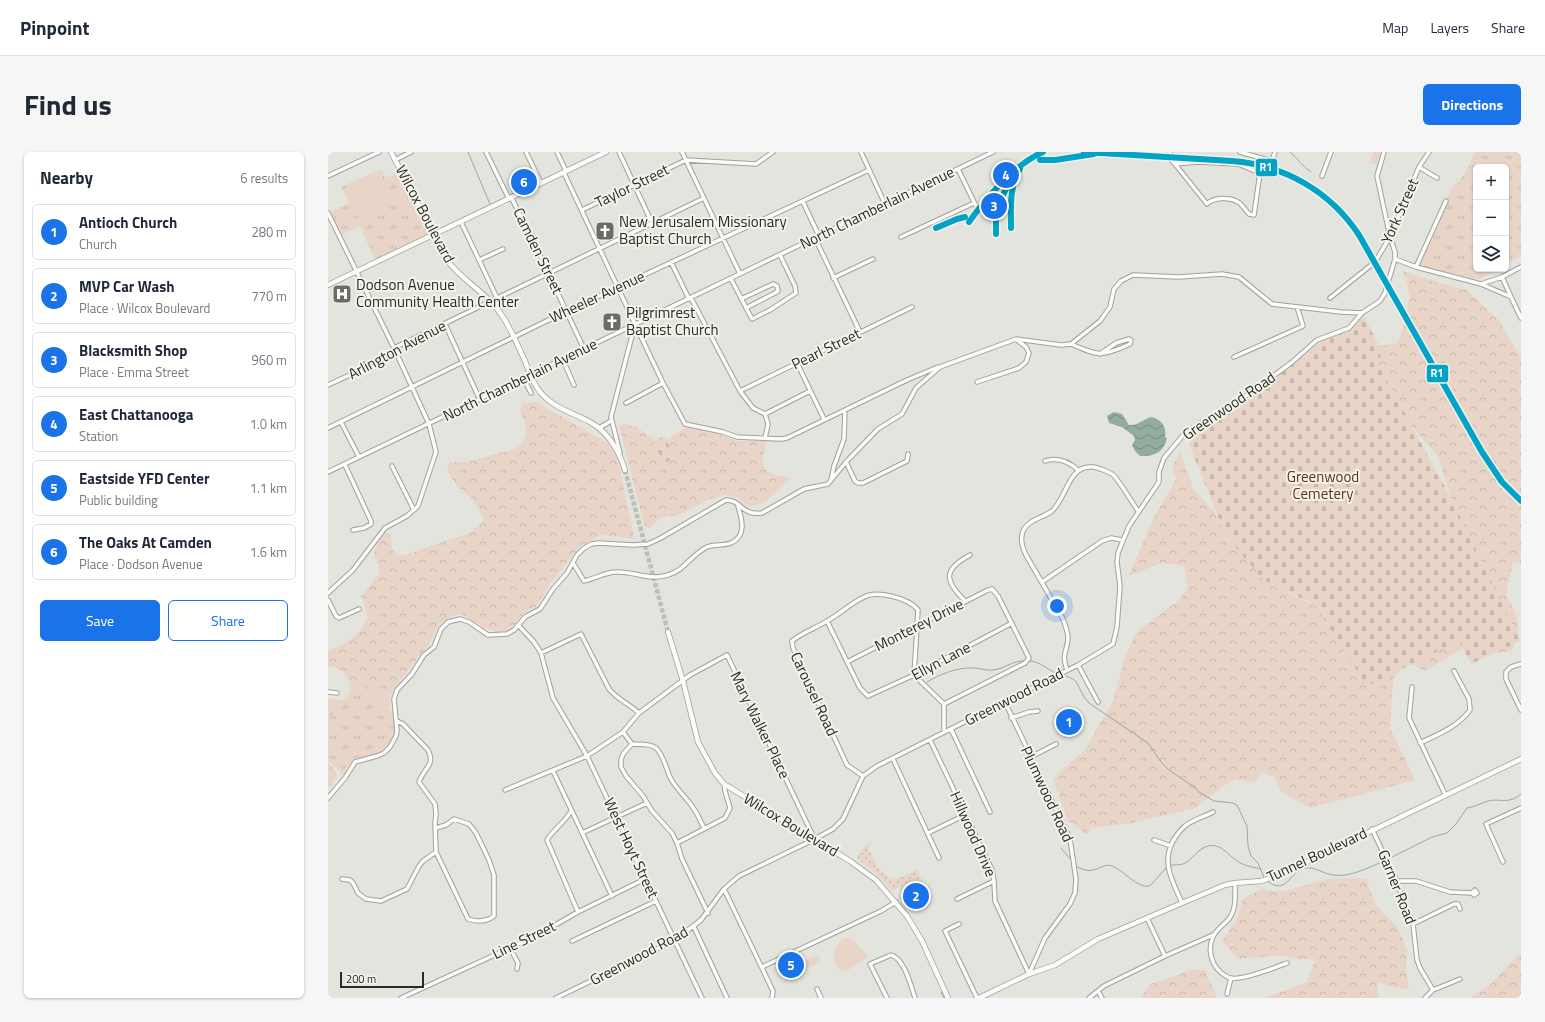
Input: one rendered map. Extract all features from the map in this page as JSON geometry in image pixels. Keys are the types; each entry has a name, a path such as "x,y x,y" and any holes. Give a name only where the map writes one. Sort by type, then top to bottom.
{"main road":[{"name":"Wilcox Boulevard","path":"391,152 450,265 492,301 514,337 531,376 540,392 547,400 561,409 599,428 620,454 625,470"},
{"path":"328,285 606,152"},
{"name":"Wilcox Boulevard","path":"668,632 683,681 698,742 715,773 724,784 850,861 870,875 896,902 907,916 922,941 948,998"},
{"name":"Tunnel Boulevard","path":"978,998 1029,974 1055,965 1098,939 1182,903 1235,883 1262,880 1282,874 1372,829 1521,759"}],"street":[{"path":"328,176 379,152"},
{"path":"395,160 411,152"},
{"name":"Camden Street","path":"486,152 567,311 584,349"},
{"path":"526,152 542,183"},
{"path":"557,152 635,324 684,424 723,432 737,437 787,438 907,380 1016,339 1061,345 1071,344 1089,352 1100,354 1110,353 1124,347 1130,344 1131,340 1129,338 1116,343 1100,354"},
{"path":"619,152 652,224"},
{"path":"682,152 740,274"},
{"name":"Taylor Street","path":"582,210 686,160 756,164 773,152"},
{"path":"860,152 885,204"},
{"name":"North Chamberlain Avenue","path":"328,472 531,376 635,324 690,299 993,152"},
{"path":"1170,152 1171,160 1176,164 1207,204 1210,201 1219,198 1239,202 1249,214 1254,215 1260,173 1238,164 1197,162 1176,164"},
{"path":"1240,152 1272,161 1275,152"},
{"path":"1322,176 1331,152"},
{"path":"1384,152 1377,176 1390,237 1395,252 1395,259 1416,267 1481,284 1512,297"},
{"name":"York Street","path":"1330,298 1375,262 1390,237 1419,168 1428,152"},
{"path":"901,237 975,205 958,168"},
{"path":"1419,168 1437,178"},
{"name":"Wheeler Avenue","path":"328,428 567,311 869,170"},
{"name":"Arlington Avenue","path":"328,385 394,355 394,348 704,198"},
{"path":"1416,267 1446,201"},
{"path":"803,202 819,236"},
{"path":"328,213 394,348 429,424 436,452 418,506 408,516 385,528 353,570 328,593"},
{"path":"461,222 497,298"},
{"path":"814,238 860,332"},
{"path":"479,260 503,249"},
{"path":"731,278 752,319 770,310 796,293 795,286 780,255"},
{"path":"833,278 874,259"},
{"name":"Greenwood Road","path":"556,998 674,940 694,927 708,912 724,890 739,876 815,840 832,829 843,819 863,776 877,766 1078,665 1113,644 1117,627 1120,586 1117,562 1122,540 1138,512 1159,482 1159,472 1164,458 1185,433 1206,418 1227,410 1291,363 1317,340 1349,328 1362,313 1380,301 1385,293 1395,259"},
{"path":"671,262 740,391 753,408 764,414 768,424 764,438"},
{"path":"1481,284 1502,277 1521,267"},
{"path":"1071,344 1100,321 1110,307 1114,289 1121,280 1133,275 1179,277 1222,274 1239,277 1272,304 1362,313"},
{"path":"1502,277 1521,318"},
{"path":"741,299 773,284 777,286 778,291 746,308"},
{"name":"Pearl Street","path":"740,391 912,307"},
{"path":"1234,358 1303,326 1297,307"},
{"path":"445,324 480,400"},
{"path":"620,454 611,419 635,324"},
{"path":"977,382 1019,368 1026,362 1029,353 1026,347 1016,339"},
{"path":"563,360 574,385"},
{"path":"797,363 824,419"},
{"path":"328,798 345,778 355,762 384,753 390,747 396,736 397,722 394,699 398,690 412,674 424,655 434,647 441,629 448,622 460,619 469,622 488,635 507,634 519,626 525,617 540,609 546,598 567,573 583,550 591,544 648,544 726,500 731,500 749,513 762,513 804,489 824,486 831,481 846,462 878,429 902,414 916,388 940,367"},
{"path":"524,379 531,393"},
{"path":"626,403 663,383"},
{"path":"764,414 810,391"},
{"path":"831,481 834,466 844,439 845,410"},
{"path":"599,428 611,419"},
{"path":"341,422 359,458"},
{"path":"846,462 855,481 858,483 863,483 907,461 908,454"},
{"path":"1045,461 1053,458 1064,461 1078,470"},
{"path":"345,464 371,521 371,524 364,528 353,530"},
{"path":"392,466 414,510"},
{"path":"1067,670 1064,656 1068,637 1066,627 1063,619 1022,547 1022,534 1029,524 1045,516 1060,504 1073,475 1078,470 1090,466 1112,474 1138,512"},
{"path":"573,563 584,581 616,572 644,577 668,575 681,568 702,550 710,546 731,544 739,537 743,531 743,524 738,505"},
{"path":"1042,582 1102,541 1111,538 1122,540"},
{"path":"965,601 954,590 950,580 950,571 956,563 970,555"},
{"name":"Monterey Drive","path":"847,662 965,601 992,589 998,596 1012,623"},
{"name":"Carousel Road","path":"863,776 847,765 793,648 792,640 827,621 865,596 880,594 894,597 914,604 918,610 914,675"},
{"path":"328,600 336,616 339,618 359,609"},
{"path":"827,621 847,662"},
{"path":"944,704 1025,663 1029,658 1012,623"},
{"name":"Ellyn Lane","path":"847,662 860,688 868,696 914,675 1012,623"},
{"path":"519,626 534,642 541,653 581,634 609,689 615,696 639,713"},
{"name":"West Hoyt Street","path":"541,653 552,698 587,756 702,998"},
{"name":"Mary Walker Place","path":"683,681 690,675 727,656 815,840"},
{"path":"1521,664 1511,667 1506,672 1506,679 1521,710"},
{"path":"1078,665 1098,702"},
{"path":"1420,743 1455,724 1467,715 1470,710 1469,700 1454,671"},
{"path":"914,675 944,704 944,732"},
{"path":"505,790 587,756 623,732 639,713 683,681"},
{"path":"1412,687 1409,718 1445,794"},
{"path":"328,692 337,693"},
{"name":"Plumwood Road","path":"1004,702 1070,839 1076,879 1075,893 1070,904 1045,938 1029,974"},
{"path":"1011,718 1038,711"},
{"path":"397,722 402,724 428,750 431,755 431,761 420,777 419,782 435,804 436,852 468,919 476,921 489,919 494,916 494,875 476,833 469,824 454,819 446,825 436,828"},
{"path":"951,729 990,812"},
{"path":"623,732 632,744 646,744 659,751 670,778 681,794 694,808 704,828"},
{"name":"Hillwood Drive","path":"930,740 992,870 995,901 1029,974"},
{"path":"632,744 623,754 621,767 626,776 658,818 672,833 682,859 708,912"},
{"path":"1030,757 1056,744"},
{"path":"893,759 939,858"},
{"path":"553,771 612,896"},
{"path":"677,843 725,818 730,808 724,784"},
{"path":"582,833 647,803"},
{"path":"1503,862 1486,824 1521,808"},
{"path":"571,811 563,822 554,830 548,840 578,912"},
{"path":"1182,903 1168,866 1168,854 1176,836 1185,826 1213,812"},
{"path":"928,833 965,815"},
{"name":"Garner Road","path":"1372,829 1414,924 1417,960 1433,990"},
{"path":"1154,840 1171,846"},
{"path":"342,879 350,880 358,893 366,899 381,901 407,889 422,861 436,852"},
{"name":"Line Street","path":"401,998 536,936 578,912 645,879"},
{"path":"957,899 994,881"},
{"path":"1396,881 1416,881 1450,892 1472,893"},
{"path":"1089,998 1104,986 1165,956 1213,935 1229,919 1234,909 1235,883"},
{"path":"724,890 774,991 772,998"},
{"path":"572,940 656,901"},
{"path":"762,967 881,911 896,902"},
{"path":"1414,924 1454,904 1458,904 1460,909"},
{"path":"1147,918 1165,956"},
{"path":"959,924 945,931 978,998"},
{"path":"694,927 727,998"},
{"path":"1213,935 1210,944 1211,958 1215,967 1222,974 1230,978 1249,976 1287,963"},
{"path":"510,948 518,963 517,969"},
{"path":"887,998 870,964 891,955 895,956 901,961 915,998"},
{"path":"1227,994 1230,978"},
{"path":"1425,998 1433,990 1460,979"},
{"path":"817,989 821,998"},
{"path":"569,998 572,991"},
{"path":"1098,991 1102,998"}],"green space":[{"path":"1373,152 1381,152 1377,165 1370,163"},
{"path":"1474,152 1521,152 1521,256 1509,263 1509,164 1473,164 1473,272 1492,272 1479,279 1418,267 1451,189 1466,172"},
{"path":"381,169 386,178 397,172 428,235 375,260 360,226 342,235 331,212 349,203 341,187"},
{"path":"380,171 384,180 386,191 383,206 380,211 360,221 345,191 346,187"},
{"path":"403,189 409,202 401,206 395,193"},
{"path":"1403,271 1435,282 1467,290 1499,321 1521,359 1521,563 1513,561 1506,596 1515,611 1518,622 1517,634 1512,651 1482,654 1465,647 1425,671 1405,661 1393,680 1390,728 1415,780 1310,808 1281,791 1274,777 1262,772 1256,781 1249,782 1236,779 1225,785 1196,808 1132,823 1092,828 1087,834 1068,821 1053,779 1085,750 1113,701 1124,660 1136,632 1178,601 1188,588 1184,566 1161,563 1129,576 1151,523 1176,479 1172,467 1180,452 1193,488 1214,512 1237,549 1286,592 1343,619 1455,511 1438,456 1407,421 1368,404 1377,346 1397,343 1402,332 1410,296"},
{"name":"Greenwood Cemetery","path":"1364,316 1383,354 1376,361 1449,494 1520,641 1471,664 1459,641 1367,686 1315,605 1264,580 1237,549 1218,517 1189,444 1192,435 1198,427 1234,410 1325,339 1348,332"},
{"path":"536,402 608,443 618,461 635,539 601,535 579,547 551,583 536,607 523,613 514,625 507,630 498,632 484,628 461,614 448,618 439,625 429,644 394,688 390,697 390,712 328,737 328,698 336,700 344,699 350,690 350,684 348,679 340,670 334,667 328,667 328,650 346,643 357,634 365,623 367,614 361,596 380,573 374,552 378,542 386,532 391,535 392,550 398,556 405,555 469,533 484,520 472,498 458,487 447,471 449,464 471,461 509,451 518,447 525,439 526,434 524,420 520,411 522,404"},
{"path":"625,424 636,427 657,441 668,439 686,427 721,435 737,441 765,441 763,457 764,467 770,473 790,477 791,479 765,502 750,507 736,497 725,495 712,498 679,515 663,517 649,529 644,525 619,425"},
{"path":"664,436 675,458 664,463 653,442"},
{"path":"361,679 393,713 395,731 392,741 379,753 368,757 355,758 345,769 346,773 344,776 328,760 328,719"},
{"path":"328,761 337,774 332,785 328,787"},
{"path":"868,843 870,845 868,847 878,868 891,879 893,877 894,880 917,870 931,899 930,904 926,905 926,899 916,881 893,891 870,868 858,860 857,856"},
{"path":"1366,878 1375,904 1398,928 1407,949 1406,969 1409,989 1395,988 1377,982 1379,998 1265,998 1307,982 1315,959 1298,959 1282,955 1237,959 1222,940 1236,922 1243,899 1262,889 1282,892 1327,879"},
{"path":"845,938 849,938 855,942 868,955 867,958 845,972 836,966 834,961 834,952 838,943"},
{"path":"1521,954 1521,998 1470,998 1491,984 1518,955"},
{"path":"818,955 821,962 807,968 804,961"},
{"path":"1192,970 1205,970 1217,998 1140,998 1151,984"}],"water":[{"path":"1114,412 1122,414 1129,425 1137,424 1150,417 1157,419 1164,426 1165,437 1167,438 1166,443 1158,453 1150,456 1140,456 1132,445 1135,440 1134,436 1122,427 1109,423 1107,416"}],"waterway":[{"path":"468,152 490,204"},
{"path":"1290,152 1305,168 1311,172"},
{"path":"927,682 955,670 968,668 993,670 1016,662 1025,661"},
{"path":"1028,661 1037,662 1058,674"},
{"path":"1063,675 1075,680 1083,696 1089,703 1148,743 1161,762 1169,770 1214,801 1233,803 1237,805 1247,826 1248,846 1251,856 1258,863 1264,877"},
{"path":"1388,859 1432,837 1447,833 1456,824 1467,808 1488,801 1512,799 1521,794"},
{"path":"1171,865 1183,864 1190,860 1204,847 1217,846 1240,863 1261,869"},
{"path":"1061,848 1072,861"},
{"path":"1267,881 1274,885 1280,886 1296,873 1306,868 1333,875 1346,875 1384,861"},
{"path":"1076,866 1088,870 1093,870 1108,865 1112,866 1136,882 1145,886 1150,886 1166,868"},
{"path":"941,992 944,998"}],"tunnel":[{"path":"625,470 668,632"}],"transit line":[{"name":"R1","path":"969,222 1002,182 1032,157 1043,152"},
{"name":"R1","path":"1084,152 1232,161 1251,164 1270,168 1287,175 1320,193 1334,205 1359,235 1482,452 1502,482 1521,501"},
{"name":"R1","path":"1040,160 1055,160 1094,154"},
{"name":"R1","path":"1011,228 1012,190 1016,176 1020,169"},
{"name":"R1","path":"996,234 996,211 1008,184"},
{"name":"R1","path":"936,228 965,217"}],"place":[{"name":"East Chattanooga","path":"1006,175"},
{"name":"The Oaks At Camden","path":"524,182"},
{"name":"Blacksmith Shop","path":"994,206"},
{"name":"New Jerusalem Missionary Baptist Church","path":"605,231"},
{"name":"Dodson Avenue Community Health Center","path":"342,294"},
{"name":"Pilgrimrest Baptist Church","path":"612,322"},
{"name":"Antioch Church","path":"1069,722"},
{"name":"MVP Car Wash","path":"916,896"},
{"name":"Eastside YFD Center","path":"791,965"}]}
